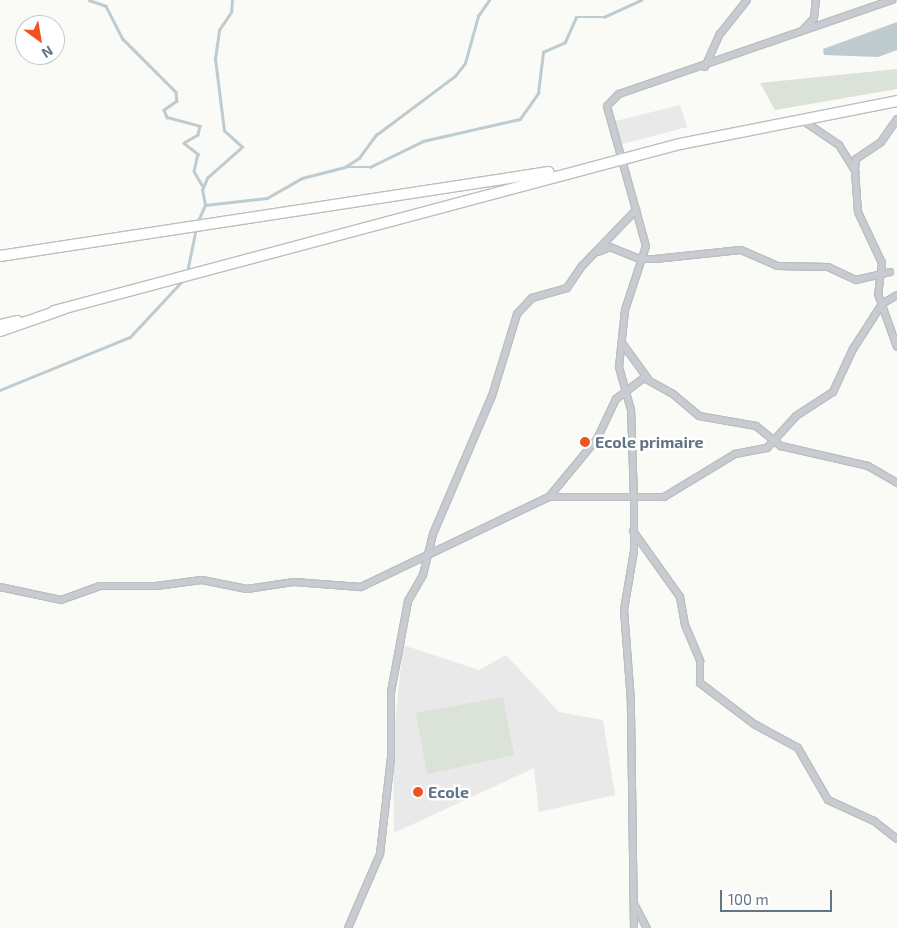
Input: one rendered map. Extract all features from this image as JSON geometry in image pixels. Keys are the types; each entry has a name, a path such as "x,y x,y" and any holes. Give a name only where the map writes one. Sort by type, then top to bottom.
{"main road":[{"path":"0,325 209,267 619,159 797,118 897,101"},
{"path":"0,256 219,224 619,159"},
{"path":"0,331 63,309"}],"street":[{"path":"705,67 720,34 747,0"},
{"path":"802,31 814,18 816,0"},
{"path":"634,928 631,700 624,610 633,531 634,499 631,410 620,380 627,301 642,259 645,236 619,159 606,113 612,99 892,0"},
{"path":"797,118 834,140 855,171"},
{"path":"897,119 881,142 856,159 855,171 858,212 882,264 897,276"},
{"path":"348,928 380,854 398,642 412,589 423,575 453,482 492,396 518,314 532,298 567,288 594,254 636,210"},
{"path":"594,254 610,247 642,259 741,250 778,266 828,267 856,280 880,276 890,272"},
{"path":"882,264 878,294 897,347"},
{"path":"549,497 634,499 664,496 735,454 777,441 796,416 833,392 853,349 882,304 897,295"},
{"path":"622,343 648,379 699,416 756,426 792,450 868,466 897,483"},
{"path":"0,588 61,600 100,586 156,586 202,580 247,589 294,582 361,587 427,558 549,497 592,446 624,391 648,379"},
{"path":"633,531 680,597 685,625 700,661 700,683 706,690 798,748 828,800 874,821 897,839"},
{"path":"633,903 648,928"}],"shaded area":[{"path":"897,22 897,50 878,57 824,55 823,49"},
{"path":"897,69 897,89 775,110 760,83"},
{"path":"680,105 687,127 619,145 612,122"},
{"path":"403,645 479,670 506,655 559,712 603,720 615,795 539,812 534,768 394,833 393,743"},
{"path":"503,697 514,755 427,774 416,713"}],"waterway":[{"path":"89,0 106,6 123,39 176,92 177,101 164,110 167,117 200,126 198,135 184,143 198,154 194,171 202,185"},
{"path":"205,205 202,190 207,178 242,147 224,131 215,59 219,30 231,12 232,0"},
{"path":"197,223 205,205 267,198 302,178 345,167 359,158 376,135 455,76 465,63 478,16 489,0"},
{"path":"347,167 370,167 423,141 520,119 538,93 543,52 565,42 576,17 604,17 641,0"},
{"path":"187,272 196,228"},
{"path":"0,390 130,337 184,279"}],"place":[{"name":"Ecole primaire","path":"585,442"},
{"name":"Ecole","path":"418,792"}]}
